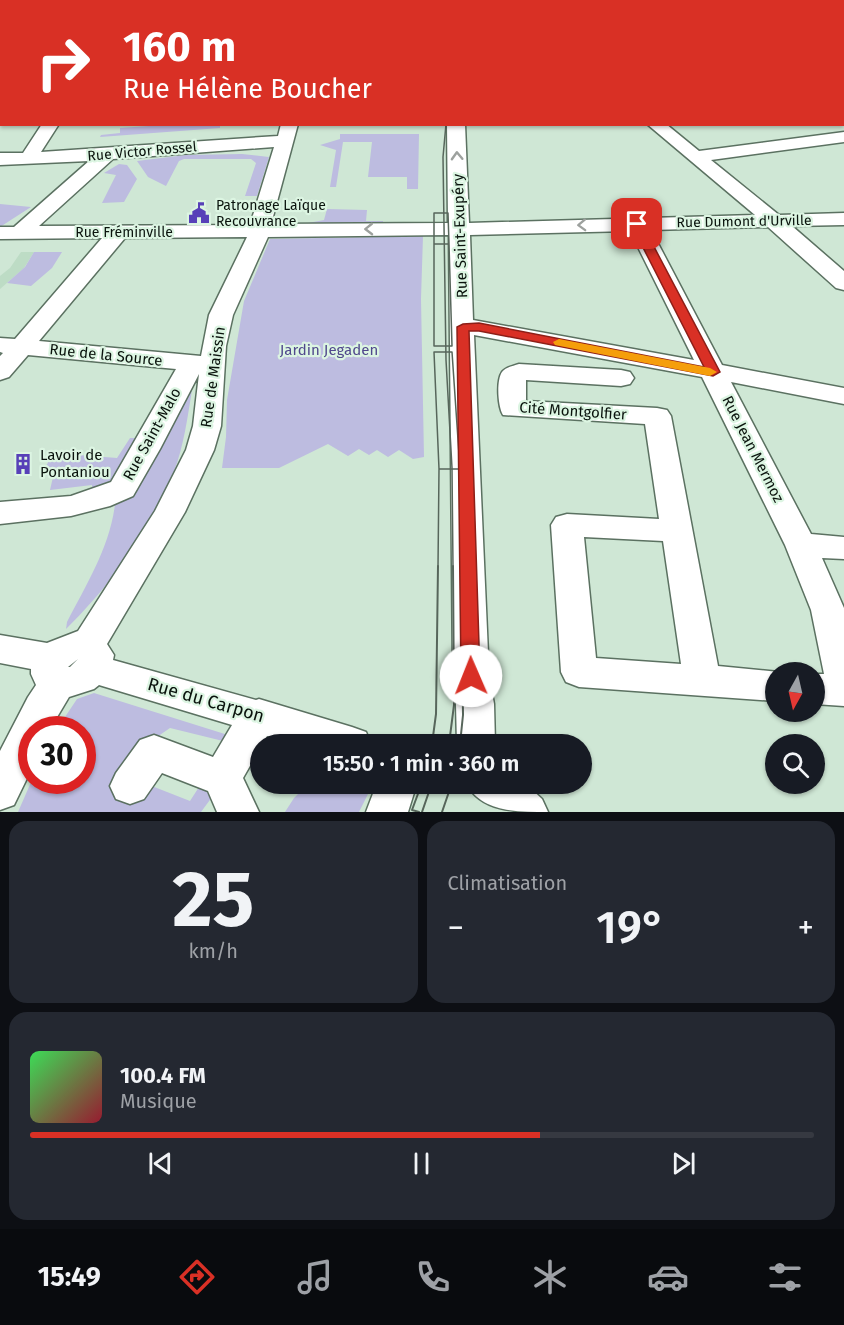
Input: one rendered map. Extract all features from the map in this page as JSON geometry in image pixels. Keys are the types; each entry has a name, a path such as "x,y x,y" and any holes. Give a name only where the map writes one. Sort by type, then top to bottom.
{"street":[{"path":"28,158 50,126"},
{"name":"Rue Saint-Exupéry","path":"456,126 471,676 476,734"},
{"path":"657,126 773,220 844,283"},
{"name":"Rue Victor Rossel","path":"2,162 28,158 108,154 287,133"},
{"name":"Rue de Maissin","path":"0,792 41,708 101,626 170,513 191,473 207,426 202,364 214,346 221,315 258,231 287,133"},
{"path":"695,157 844,137"},
{"path":"10,233 108,154"},
{"name":"Rue Dumont d'Urville","path":"428,228 844,219"},
{"name":"Rue Jean Mermoz","path":"637,224 801,545 828,610 844,684"},
{"name":"Rue Fréminville","path":"10,233 428,228"},
{"path":"0,372 11,346 119,232"},
{"path":"463,327 479,327 844,396"},
{"name":"Rue de la Source","path":"11,346 202,364"},
{"name":"Rue Saint-Malo","path":"0,513 71,506 99,499 122,489 202,364"},
{"name":"Cité Montgolfier","path":"621,378 519,372 513,375 513,410 657,416 702,680"},
{"path":"677,531 567,525 579,672 765,685"},
{"path":"801,545 844,548"},
{"name":"Rue du Carpon","path":"0,649 73,663 320,734"},
{"path":"825,690 844,691"},
{"path":"130,786 154,752 230,795 259,715"},
{"path":"387,812 394,794"},
{"path":"507,794 527,812"}],"shaded area":[{"path":"21,252 34,252 24,268 0,289 0,276 10,268"}],"green space":[{"path":"220,126 220,128 100,137 120,133 120,128"},
{"path":"340,134 419,134 418,189 407,189 407,177 368,177 372,142 343,142 336,187 330,187 336,150 320,145 340,139"},
{"path":"242,154 269,157 257,196 245,196 256,163 251,159 184,159 179,161 166,186 148,177 137,161 186,155"},
{"path":"119,164 127,165 137,179 124,202 102,203 116,175 104,173"},
{"path":"0,204 31,207 0,227"},
{"path":"327,209 367,210 366,221 383,221 383,223 308,223 324,220"},
{"name":"Jardin Jegaden","path":"423,236 421,299 424,457 413,459 399,450 388,457 377,450 369,455 359,449 348,456 328,444 279,468 222,468 227,400 244,301 270,239"},
{"path":"34,252 62,252 52,268 31,286 7,283 25,267"},
{"path":"194,378 177,463 157,509 116,573 66,629 67,622 103,550 115,504 121,499"},
{"path":"130,438 141,438 111,482 92,489 92,485 50,490 53,477 41,474 54,453 117,458"},
{"path":"94,693 228,735 223,741 170,728 151,741 139,781 190,801 199,787 215,793 201,812 18,812 26,794 96,794 96,716 66,716 77,699"},
{"path":"298,794 368,794 359,812 285,812"}],"tram line":[{"path":"444,213 443,157 446,126"},
{"path":"434,244 434,213 444,213"},
{"path":"444,213 448,213 449,244"},
{"path":"444,213 444,244"},
{"path":"434,244 444,244"},
{"path":"434,244 434,346 446,346"},
{"path":"444,244 449,244"},
{"path":"444,244 446,346"},
{"path":"446,346 452,346 449,244"},
{"path":"446,346 446,352"},
{"path":"439,469 434,352 446,352"},
{"path":"446,352 452,352 460,469 452,469"},
{"path":"446,352 452,469"},
{"path":"438,567 439,469"},
{"path":"439,469 452,469"},
{"path":"452,469 453,567"},
{"path":"433,734 436,714 438,566"},
{"path":"450,734 454,705 453,566"},
{"path":"461,734 462,645"},
{"path":"418,794 412,810 419,812"},
{"path":"422,812 428,794"},
{"path":"442,812 448,794"}],"slow traffic":[{"path":"559,342 710,372"}],"place":[{"name":"Patronage Laïque Recouvrance","path":"199,213"},
{"name":"Lavoir de Pontaniou","path":"23,464"}],"route":[{"path":"471,676 463,327 479,327 713,372 637,224"}]}
